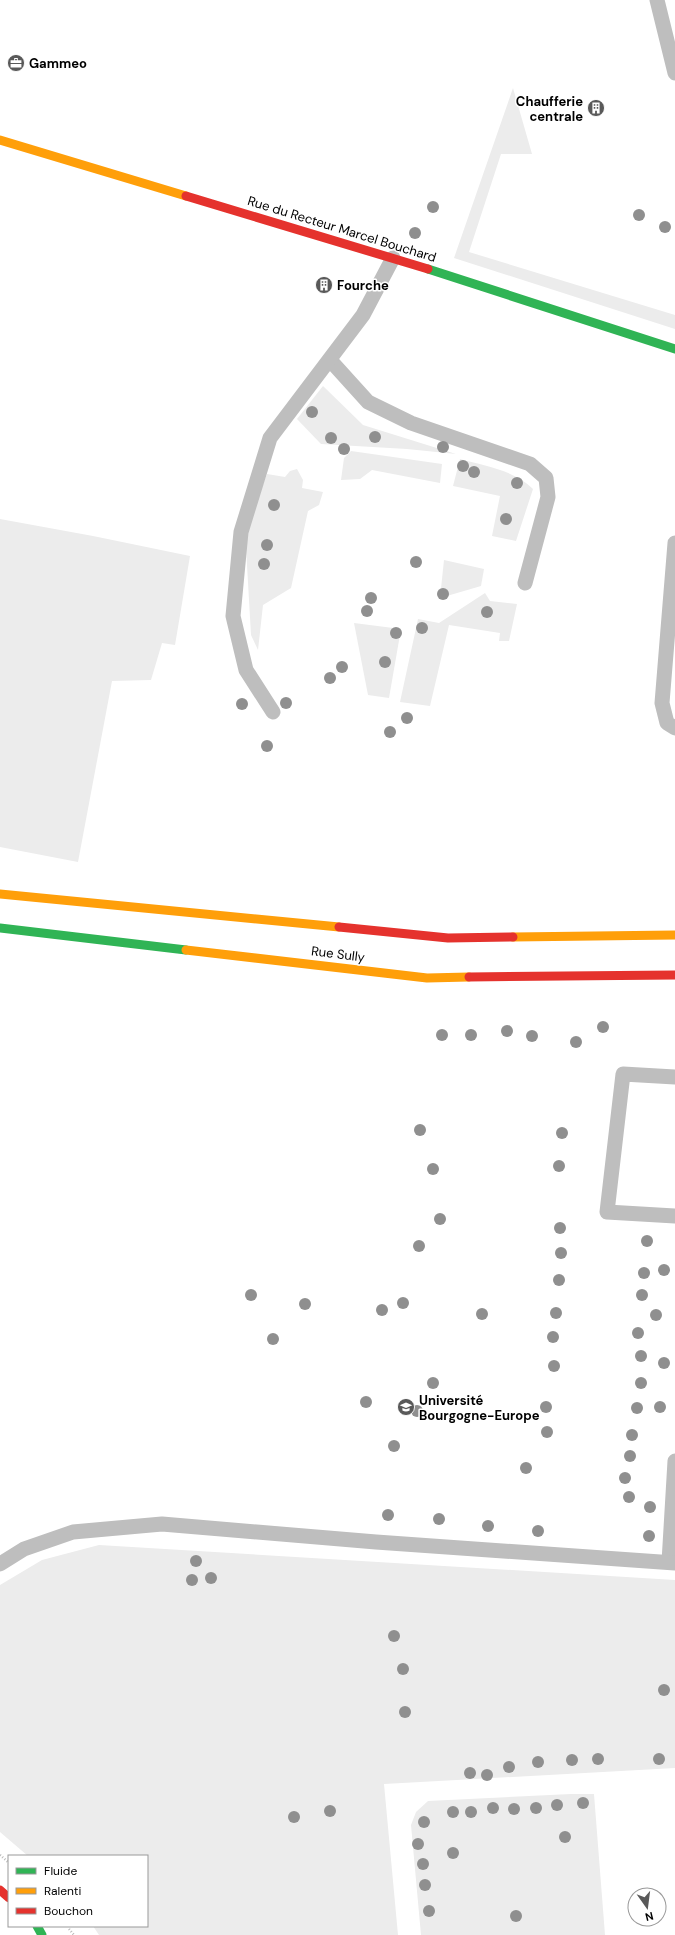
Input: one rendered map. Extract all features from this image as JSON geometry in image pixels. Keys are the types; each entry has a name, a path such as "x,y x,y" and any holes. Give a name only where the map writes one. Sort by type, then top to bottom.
{"main road":[{"name":"Rue du Recteur Marcel Bouchard","path":"0,140 393,258 675,349"},
{"name":"Rue Sully","path":"0,894 448,938 675,935"},
{"name":"Rue Sully","path":"0,928 427,978 675,975"},
{"path":"0,1890 8,1897"}],"lane":[{"path":"658,0 675,73"},
{"path":"273,712 246,670 233,616 241,532 270,438 363,315 393,258"},
{"path":"330,360 368,402 411,423 530,464 546,478 548,497 525,583"},
{"path":"675,543 662,703 667,723 675,728"},
{"path":"675,1077 623,1074 606,1212 675,1216"},
{"path":"0,1564 24,1549 73,1532 162,1524 376,1542 672,1563 675,1461"}],"path":[{"path":"0,1855 8,1862"}],"shaded area":[{"path":"513,88 532,154 501,154 469,252 675,315 675,329 454,258"},
{"path":"323,386 363,425 456,454 407,449 321,444 297,419"},
{"path":"351,451 442,464 440,483 372,470 360,479 341,480 344,458"},
{"path":"460,459 508,473 517,477 533,489 516,541 492,536 500,496 453,486"},
{"path":"297,469 303,480 302,488 323,492 319,505 308,511 291,588 263,605 258,650 251,635 245,530 267,474 285,477 290,471"},
{"path":"0,519 190,556 175,645 162,643 151,680 112,681 78,862 0,847"},
{"path":"444,560 484,569 481,586 440,598"},
{"path":"485,593 490,601 517,604 509,641 499,641 500,633 449,625 430,706 400,702 418,619 439,623"},
{"path":"354,623 401,629 389,698 368,695"},
{"path":"99,1545 675,1580 675,1768 384,1784 398,1935 99,1935 94,1927 148,1927 148,1855 27,1855 0,1832 0,1585 42,1560"},
{"path":"594,1794 605,1935 421,1935 411,1825 416,1812 428,1801"}],"traffic: fast":[{"path":"428,269 675,349"},
{"path":"0,928 186,950"},
{"path":"38,1927 42,1935"}],"traffic: slow":[{"path":"0,140 186,196"},
{"path":"0,894 339,927"},
{"path":"513,937 675,935"},
{"path":"186,950 427,978 469,977"}],"traffic: jam":[{"path":"186,196 428,269"},
{"path":"339,927 448,938 513,937"},
{"path":"469,977 675,975"},
{"path":"0,1890 8,1897"}],"place":[{"name":"Gammeo","path":"16,63"},
{"name":"Chaufferie centrale","path":"596,108"},
{"name":"Fourche","path":"324,285"},
{"name":"Université Bourgogne-Europe","path":"406,1407"}]}
